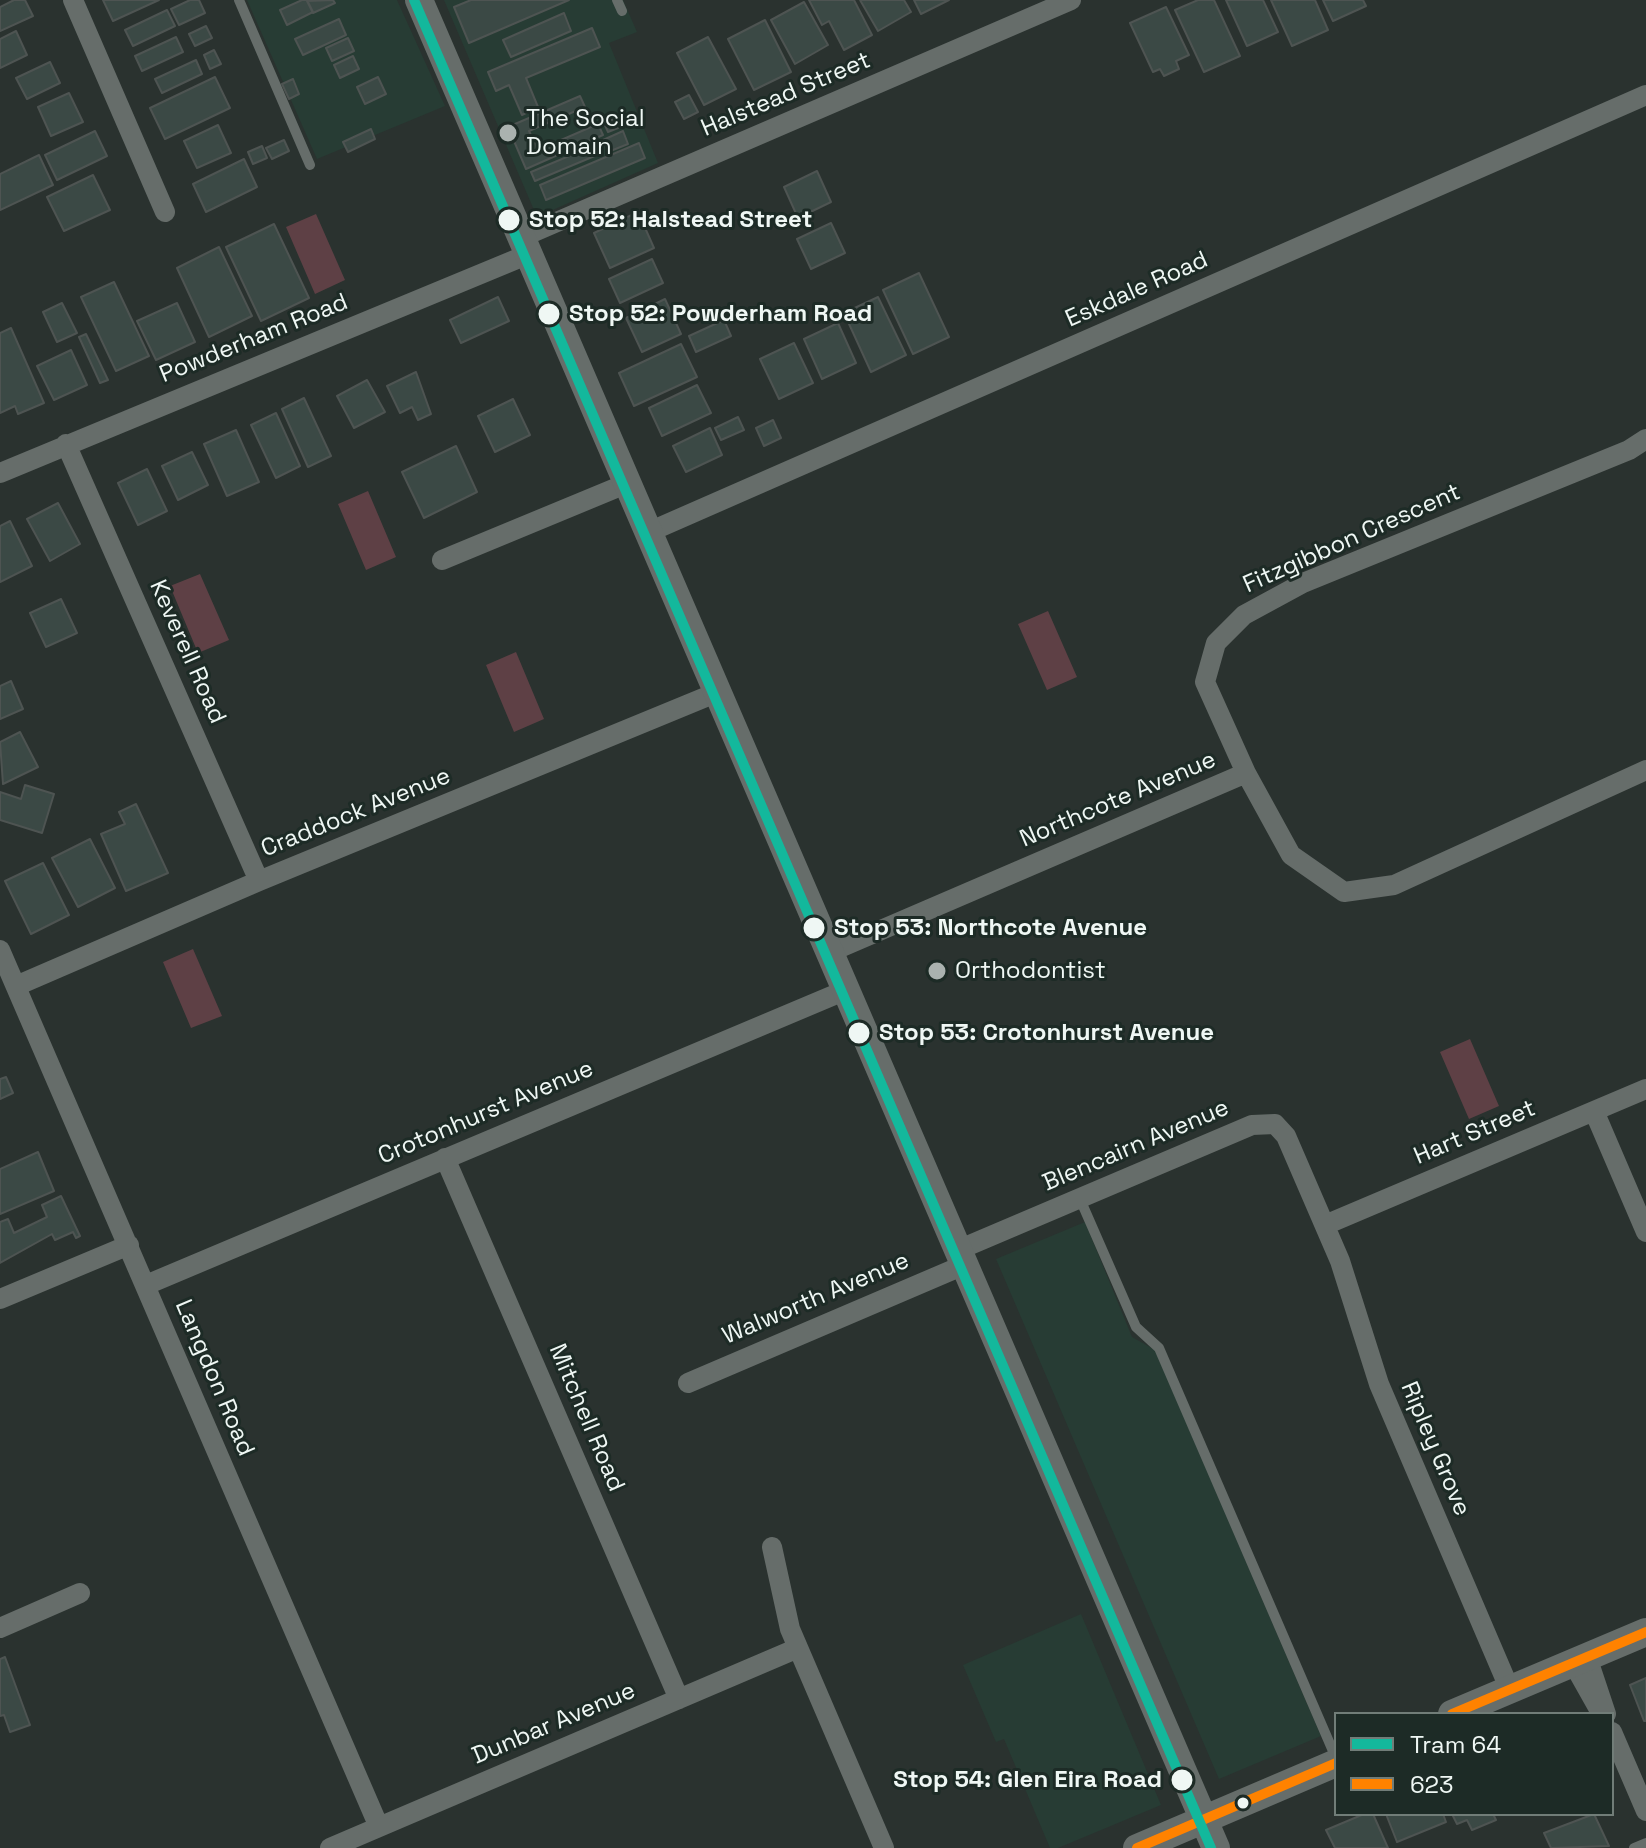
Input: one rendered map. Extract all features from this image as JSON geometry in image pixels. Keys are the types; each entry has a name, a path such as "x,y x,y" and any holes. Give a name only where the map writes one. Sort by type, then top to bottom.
{"main road":[{"path":"419,0 1216,1848"},
{"path":"1457,1712 1646,1632"},
{"path":"1137,1848 1334,1762"}],"street":[{"path":"73,0 165,212"},
{"name":"Halstead Street","path":"525,245 1071,0"},
{"name":"Eskdale Road","path":"649,532 1646,95"},
{"name":"Powderham Road","path":"0,473 525,245"},
{"name":"Fitzgibbon Crescent","path":"1246,773 1205,682 1216,643 1244,615 1303,583 1629,450 1646,439"},
{"name":"Keverell Road","path":"66,444 259,881"},
{"path":"442,560 628,483"},
{"name":"Craddock Avenue","path":"16,986 259,881 718,692"},
{"name":"Northcote Avenue","path":"830,952 1246,773 1291,855 1319,878 1344,892 1394,885 1646,770"},
{"name":"Langdon Road","path":"0,950 379,1827"},
{"name":"Crotonhurst Avenue","path":"146,1285 846,990"},
{"name":"Hart Street","path":"1325,1225 1646,1089"},
{"path":"1594,1111 1646,1232"},
{"name":"Blencairn Avenue","path":"961,1257 1080,1199 1252,1125 1268,1122 1275,1124 1286,1136 1325,1225"},
{"name":"Mitchell Road","path":"445,1158 679,1699"},
{"name":"Ripley Grove","path":"1325,1225 1346,1277 1379,1384 1510,1690"},
{"path":"0,1299 129,1245"},
{"name":"Walworth Avenue","path":"688,1383 961,1257"},
{"path":"772,1547 785,1612 798,1648 884,1848"},
{"path":"0,1628 80,1593"},
{"name":"Dunbar Avenue","path":"330,1848 798,1648"},
{"path":"1580,1660 1603,1712"},
{"path":"1614,1737 1646,1811"}],"lane":[{"path":"239,0 310,165"},
{"path":"1080,1199 1136,1327 1159,1348 1334,1756"},
{"path":"1634,1848 1646,1843"}],"shaded area":[{"path":"247,0 397,0 445,106 317,159"},
{"path":"444,0 623,0 637,32 609,43 658,163 537,217"},
{"path":"316,214 345,280 315,294 286,227"},
{"path":"368,491 396,557 366,570 338,504"},
{"path":"200,574 229,640 198,653 170,586"},
{"path":"1048,611 1077,677 1047,690 1018,624"},
{"path":"516,652 544,719 514,732 486,665"},
{"path":"193,949 222,1016 191,1028 163,962"},
{"path":"1470,1039 1499,1106 1469,1119 1440,1052"},
{"path":"1085,1222 1132,1337 1155,1350 1321,1736 1219,1779 996,1259"},
{"path":"1081,1614 1161,1805 1058,1848 1050,1848 1004,1739 996,1742 963,1665"}],"building":[{"path":"14,0 25,0 33,16 0,31 0,7"},
{"path":"103,0 159,0 113,21"},
{"path":"190,0 199,0 205,13 179,25 171,9"},
{"path":"307,0 313,12 287,25 280,10"},
{"path":"333,0 335,3 313,13 307,1"},
{"path":"471,0 569,0 469,43 454,7"},
{"path":"809,0 854,0 872,35 844,50 829,21 822,25"},
{"path":"860,0 904,0 911,12 878,31"},
{"path":"914,0 949,0 921,14"},
{"path":"1198,0 1214,0 1240,56 1204,72 1175,10"},
{"path":"1226,0 1263,0 1278,32 1247,46"},
{"path":"1271,0 1315,0 1328,30 1292,46"},
{"path":"1323,0 1363,0 1366,6 1333,21"},
{"path":"804,2 828,45 795,64 771,20"},
{"path":"1166,7 1189,55 1176,61 1179,69 1164,76 1160,69 1153,72 1130,23"},
{"path":"167,10 175,26 133,46 125,30"},
{"path":"564,13 571,31 511,57 503,40"},
{"path":"339,19 346,35 303,55 295,39"},
{"path":"765,20 791,72 754,90 728,39"},
{"path":"206,26 212,38 195,46 189,34"},
{"path":"592,28 600,47 526,78 538,107 522,115 509,85 496,91 488,72"},
{"path":"16,31 27,55 0,68 0,39"},
{"path":"176,37 183,52 142,71 135,56"},
{"path":"708,37 736,89 704,105 677,53"},
{"path":"348,38 354,51 332,61 326,48"},
{"path":"214,50 221,64 210,69 204,55"},
{"path":"353,56 359,69 340,78 334,65"},
{"path":"196,60 202,74 162,93 155,79"},
{"path":"50,62 60,83 27,99 16,78"},
{"path":"215,77 230,108 165,139 150,108"},
{"path":"378,77 386,94 365,104 357,87"},
{"path":"293,79 299,94 289,99 282,84"},
{"path":"69,93 83,122 51,136 38,107"},
{"path":"689,95 698,112 684,119 675,102"},
{"path":"580,96 585,107 529,131 538,150 598,124 603,135 526,169 508,127"},
{"path":"619,116 623,126 608,132 604,123"},
{"path":"218,125 231,153 197,168 184,141"},
{"path":"371,129 375,139 348,152 343,142"},
{"path":"95,131 107,156 57,180 45,155"},
{"path":"623,131 628,144 608,152 603,140"},
{"path":"284,140 289,151 272,159 266,148"},
{"path":"639,143 645,158 546,200 540,185"},
{"path":"262,146 267,158 253,164 248,152"},
{"path":"593,146 597,155 535,181 531,172"},
{"path":"39,155 53,185 0,210 0,174"},
{"path":"244,159 257,187 206,212 193,184"},
{"path":"817,171 831,202 798,218 784,187"},
{"path":"93,175 110,210 64,231 47,197"},
{"path":"638,212 654,248 610,268 594,233"},
{"path":"831,223 845,253 811,269 797,239"},
{"path":"274,224 309,298 261,321 226,247"},
{"path":"219,247 252,316 209,337 177,268"},
{"path":"652,259 663,283 620,303 609,279"},
{"path":"919,273 949,337 913,354 883,290"},
{"path":"114,282 149,356 116,371 81,297"},
{"path":"498,297 509,321 461,343 450,320"},
{"path":"878,297 906,355 871,372 844,313"},
{"path":"665,299 681,334 642,352 626,318"},
{"path":"62,303 77,333 57,342 43,312"},
{"path":"177,303 195,342 156,360 137,321"},
{"path":"724,320 731,336 696,352 689,336"},
{"path":"838,323 856,363 822,379 804,339"},
{"path":"11,328 44,403 18,414 15,406 0,413 0,333"},
{"path":"86,334 108,380 100,383 79,337"},
{"path":"794,343 813,383 779,399 760,359"},
{"path":"681,344 697,377 634,406 619,373"},
{"path":"71,350 87,385 54,400 37,366"},
{"path":"416,372 431,414 418,420 412,407 400,413 387,386"},
{"path":"367,380 385,412 354,428 337,396"},
{"path":"697,385 711,413 662,436 649,408"},
{"path":"304,398 331,456 308,467 282,409"},
{"path":"513,399 530,435 495,452 478,416"},
{"path":"276,413 300,466 276,478 251,425"},
{"path":"738,417 744,430 721,440 715,428"},
{"path":"773,420 781,438 764,446 756,428"},
{"path":"710,428 722,455 686,472 673,446"},
{"path":"236,430 259,482 227,496 204,444"},
{"path":"456,446 477,492 424,518 402,472"},
{"path":"192,452 208,485 178,500 162,466"},
{"path":"147,469 167,511 138,525 118,483"},
{"path":"58,503 80,544 50,561 27,519"},
{"path":"10,521 32,566 0,582 0,526"},
{"path":"61,599 77,633 46,647 30,613"},
{"path":"11,681 23,709 0,719 0,686"},
{"path":"20,732 38,767 3,784 0,742"},
{"path":"25,785 54,794 42,833 0,820 0,792 21,799"},
{"path":"136,804 168,873 126,891 101,834 125,824 119,812"},
{"path":"90,839 115,888 78,907 52,858"},
{"path":"43,863 69,915 31,934 5,881"},
{"path":"6,1077 13,1093 0,1099 0,1079"},
{"path":"38,1152 54,1191 0,1214 0,1169"},
{"path":"61,1196 80,1236 76,1238 73,1232 55,1240 52,1234 0,1263 0,1222 8,1219 14,1233 47,1217 42,1205"},
{"path":"5,1657 30,1725 10,1732 4,1715 0,1716 0,1659"},
{"path":"1646,1678 1646,1721 1644,1721 1630,1685"},
{"path":"1359,1816 1374,1816 1388,1848 1335,1848 1326,1830"},
{"path":"1387,1816 1444,1816 1446,1822 1397,1842"},
{"path":"1453,1816 1494,1816 1496,1820 1472,1830 1467,1820 1457,1824"},
{"path":"1595,1816 1609,1846 1551,1848 1544,1833"}],"tram line":[{"name":"64","path":"414,0 1211,1848"}],"transit line":[{"name":"623","path":"1457,1712 1646,1632"},
{"name":"623","path":"1137,1848 1334,1764"}],"place":[{"name":"The Social Domain","path":"508,133"},
{"name":"Stop 52: Halstead Street","path":"509,220"},
{"name":"Stop 52: Powderham Road","path":"549,314"},
{"name":"Stop 53: Northcote Avenue","path":"814,928"},
{"name":"Orthodontist","path":"937,971"},
{"name":"Stop 53: Crotonhurst Avenue","path":"859,1033"},
{"name":"Stop 54: Glen Eira Road","path":"1182,1780"}]}
